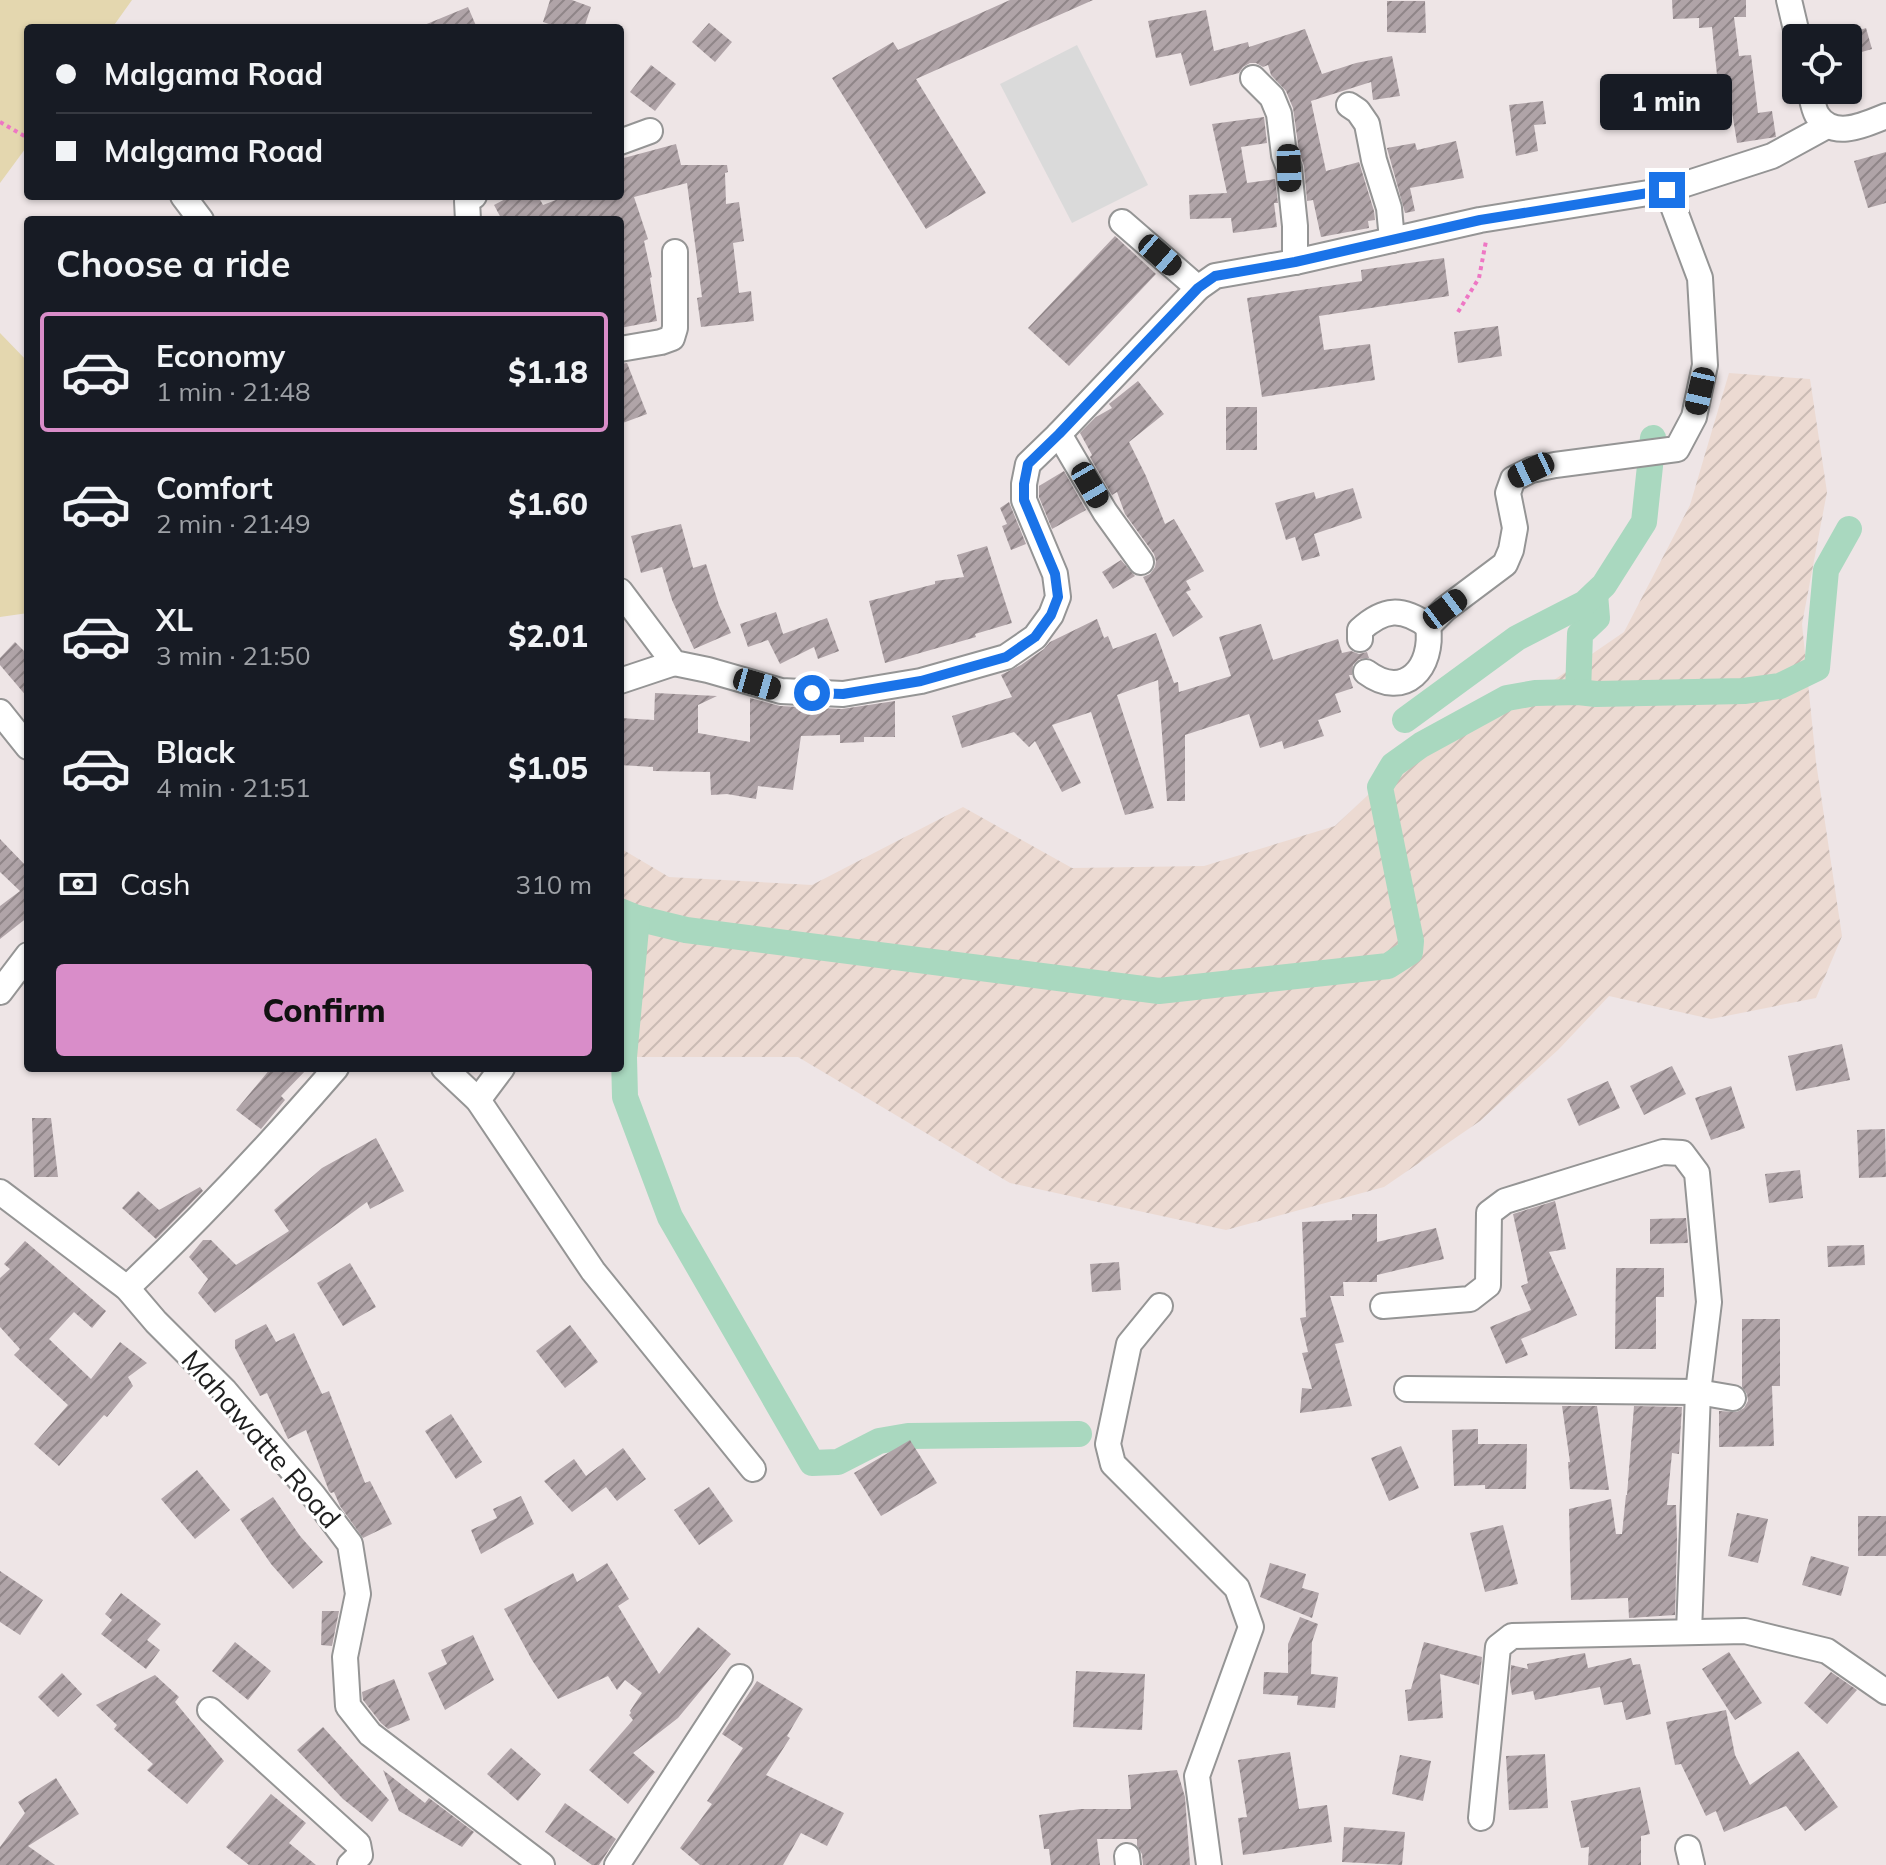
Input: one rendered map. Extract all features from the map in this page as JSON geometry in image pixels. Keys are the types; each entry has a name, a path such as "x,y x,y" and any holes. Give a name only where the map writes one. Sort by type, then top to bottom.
{"street":[{"path":"1789,0 1795,24"},
{"path":"1253,78 1272,97 1279,114 1284,155 1289,168 1295,262"},
{"path":"1814,104 1816,113 1827,126 1846,130 1886,116"},
{"path":"1349,105 1358,111 1367,124 1389,208 1392,240"},
{"path":"624,680 674,663 781,691 843,694 921,681 1006,657 1035,637 1051,615 1058,597 1055,574 1024,500 1028,464 1198,288 1215,276 1295,262 1480,220 1667,190 1772,156 1827,126"},
{"path":"624,141 650,131"},
{"path":"1366,672 1374,678 1398,682 1418,673 1426,662 1429,648 1428,626 1445,609 1505,564 1515,528 1508,493 1513,479 1531,470 1555,465 1677,449 1694,417 1705,365 1700,278 1667,190"},
{"path":"1122,222 1198,288"},
{"path":"624,348 672,338 675,328 675,252"},
{"path":"1059,434 1105,512 1141,562"},
{"path":"624,596 674,663"},
{"path":"1360,639 1360,630 1383,614 1401,612 1417,617 1428,626"},
{"path":"0,712 24,742"},
{"path":"0,992 24,960"},
{"path":"127,1288 172,1246 333,1072"},
{"path":"448,1072 478,1100 593,1271 753,1469"},
{"path":"478,1100 499,1072"},
{"path":"1383,1306 1470,1299 1488,1285 1489,1213 1505,1201 1663,1152 1682,1153 1697,1173 1709,1302 1698,1392 1689,1632"},
{"name":"Mahawatte Road","path":"0,1192 127,1288 156,1322 225,1391 313,1495 350,1544 358,1594 345,1657 348,1706 370,1734 542,1865"},
{"path":"1160,1306 1129,1344 1108,1444 1113,1464 1237,1588 1251,1627 1197,1776 1209,1865"},
{"path":"1407,1389 1698,1392 1733,1398"},
{"path":"1481,1818 1498,1647 1512,1636 1745,1631 1827,1651 1886,1692"},
{"path":"617,1865 740,1677"},
{"path":"210,1710 358,1844 360,1855 350,1865"}],"path":[{"path":"0,122 24,136"},
{"path":"1458,312 1479,278 1486,241 1480,220"}],"shaded area":[{"path":"0,0 132,0 115,24 24,24 24,150 0,183"},
{"path":"1077,45 1148,185 1072,223 1000,84"},
{"path":"0,333 24,358 24,614 0,617"},
{"path":"1729,373 1810,379 1827,492 1802,624 1816,762 1842,936 1816,998 1711,1019 1609,996 1559,1049 1480,1121 1384,1187 1226,1230 1010,1183 798,1057 624,1057 624,850 669,877 812,885 963,807 1072,868 1204,866 1335,826 1421,745 1535,693 1624,632 1690,505"}],"building":[{"path":"550,0 572,0 591,7 585,24 543,22"},
{"path":"1010,0 1093,0 916,79 986,193 926,229 832,78 893,42 898,50"},
{"path":"1672,0 1746,0 1746,17 1734,17 1739,56 1751,55 1758,113 1772,111 1776,137 1737,143 1729,93 1719,94 1712,27 1699,28 1699,18 1673,19"},
{"path":"1387,1 1425,1 1426,33 1387,32"},
{"path":"468,7 475,24 427,24"},
{"path":"1206,10 1214,51 1248,42 1249,47 1305,29 1322,74 1392,56 1400,96 1373,100 1371,82 1311,101 1326,171 1359,162 1374,211 1375,220 1368,221 1369,228 1321,237 1313,200 1307,201 1293,108 1286,91 1271,75 1268,65 1263,67 1250,63 1239,73 1190,86 1181,53 1156,58 1148,21"},
{"path":"709,23 732,42 715,62 692,42"},
{"path":"1866,28 1872,49 1862,52 1862,29"},
{"path":"651,65 676,84 655,111 630,92"},
{"path":"1543,101 1546,124 1534,125 1538,151 1516,156 1509,105"},
{"path":"1264,117 1267,143 1241,147 1247,183 1275,179 1277,227 1233,233 1231,218 1190,219 1189,195 1227,193 1212,124"},
{"path":"1456,141 1464,178 1410,188 1415,211 1405,213 1387,148 1415,143 1417,150"},
{"path":"676,144 681,165 727,165 726,204 739,202 744,241 733,243 739,293 751,291 754,321 701,327 697,298 702,297 687,183 634,197 648,239 644,241 657,321 624,327 624,216 500,216 494,205 503,200 540,200 543,205 556,200 624,200 624,158"},
{"path":"1886,152 1886,203 1868,208 1854,161"},
{"path":"1115,236 1156,274 1069,366 1028,328"},
{"path":"1444,258 1449,296 1319,316 1324,350 1370,344 1375,380 1262,397 1247,298 1362,281 1361,270"},
{"path":"1498,326 1502,356 1458,363 1454,332"},
{"path":"624,363 627,363 647,414 624,423"},
{"path":"1138,381 1164,414 1129,442 1165,524 1174,519 1204,571 1186,581 1191,590 1186,592 1203,617 1173,637 1143,577 1155,567 1154,554 1125,514 1117,492 1112,495 1080,433 1096,417 1112,408 1109,404"},
{"path":"1226,407 1257,407 1257,450 1226,450"},
{"path":"1064,471 1086,510 1052,529 1039,497 1039,486"},
{"path":"1353,488 1362,518 1314,534 1320,556 1302,561 1295,537 1286,540 1275,503 1314,492 1316,499"},
{"path":"1009,502 1026,544 1011,550 1002,526 1007,524 1000,508"},
{"path":"681,524 693,568 706,564 731,633 694,649 672,600 662,567 641,573 631,536"},
{"path":"987,546 1012,623 975,634 976,637 885,663 869,601 935,584 935,581 964,577 957,555"},
{"path":"1121,560 1135,576 1113,589 1102,572"},
{"path":"776,612 783,634 827,618 839,651 818,659 814,647 780,664 768,640 748,647 740,624"},
{"path":"1097,619 1104,638 1108,636 1113,649 1156,633 1174,683 1178,682 1179,692 1231,676 1219,637 1261,624 1273,660 1338,639 1342,653 1367,652 1369,658 1359,659 1353,665 1352,675 1349,675 1353,688 1335,694 1341,712 1318,720 1324,736 1284,749 1282,741 1260,748 1249,714 1185,735 1185,801 1167,801 1158,680 1117,695 1154,808 1125,815 1091,712 1052,725 1081,783 1062,792 1035,741 1029,747 1014,732 962,748 952,716 1012,697 1001,675 1021,665 1050,642"},
{"path":"15,642 24,651 24,693 0,665 0,658"},
{"path":"655,693 717,696 698,705 698,733 750,742 750,698 780,706 842,709 895,701 895,737 864,737 864,742 840,743 840,735 801,736 793,790 758,786 756,799 727,794 711,795 710,772 653,771 653,767 624,765 624,718 654,720"},
{"path":"0,839 24,864 24,920 0,939 0,906 20,891 0,872"},
{"path":"1842,1044 1850,1080 1796,1091 1788,1056"},
{"path":"1672,1066 1686,1094 1644,1115 1630,1086"},
{"path":"268,1072 304,1072 281,1096 285,1100 261,1129 236,1110"},
{"path":"1608,1081 1620,1108 1579,1126 1567,1099"},
{"path":"1731,1086 1745,1128 1711,1140 1695,1098"},
{"path":"32,1118 51,1118 58,1177 34,1177"},
{"path":"1885,1129 1886,1177 1859,1178 1857,1130"},
{"path":"376,1138 404,1191 370,1209 367,1202 215,1313 198,1293 208,1279 189,1257 203,1240 211,1240 236,1265 289,1231 274,1210 322,1168"},
{"path":"1800,1170 1803,1198 1769,1203 1765,1174"},
{"path":"200,1187 203,1191 156,1239 122,1208 138,1191 159,1210"},
{"path":"1555,1201 1566,1249 1549,1252 1577,1315 1521,1339 1528,1355 1506,1364 1490,1327 1531,1310 1521,1286 1528,1283 1513,1214"},
{"path":"1352,1214 1377,1214 1377,1242 1436,1228 1444,1259 1377,1275 1377,1282 1343,1282 1344,1296 1330,1296 1344,1342 1335,1344 1352,1406 1300,1413 1302,1388 1312,1389 1302,1353 1308,1352 1300,1318 1306,1317 1302,1222 1352,1220"},
{"path":"1686,1218 1688,1243 1650,1244 1650,1219"},
{"path":"25,1241 106,1311 92,1328 74,1312 49,1339 91,1379 120,1342 147,1363 128,1377 133,1386 59,1466 34,1444 68,1405 14,1355 20,1349 0,1327 0,1278 10,1269 4,1264"},
{"path":"1864,1245 1865,1265 1828,1267 1827,1246"},
{"path":"1119,1262 1121,1290 1092,1292 1090,1264"},
{"path":"350,1263 376,1307 343,1326 317,1283"},
{"path":"1616,1268 1664,1268 1664,1297 1656,1297 1656,1349 1615,1349"},
{"path":"1742,1319 1780,1319 1780,1386 1772,1386 1774,1446 1719,1447 1719,1411 1737,1412 1748,1401 1742,1387"},
{"path":"266,1324 276,1342 294,1333 322,1394 329,1391 365,1483 370,1481 392,1524 363,1538 334,1492 329,1491 306,1430 288,1439 267,1393 260,1396 235,1348 235,1340"},
{"path":"570,1325 598,1362 565,1388 536,1351"},
{"path":"1562,1406 1597,1406 1609,1490 1570,1489 1570,1462"},
{"path":"1634,1406 1682,1407 1679,1454 1672,1453 1667,1505 1676,1505 1675,1615 1629,1618 1628,1598 1571,1600 1569,1509 1611,1499 1616,1534 1622,1534"},
{"path":"451,1414 482,1462 456,1479 425,1431"},
{"path":"1478,1429 1478,1444 1527,1444 1526,1489 1454,1486 1452,1430"},
{"path":"910,1440 937,1483 881,1516 854,1473"},
{"path":"1401,1446 1419,1488 1389,1501 1371,1458"},
{"path":"623,1448 646,1479 617,1501 606,1487 572,1512 544,1481 574,1459 586,1476"},
{"path":"197,1470 230,1510 195,1539 161,1499"},
{"path":"709,1487 733,1521 699,1545 674,1510"},
{"path":"521,1496 534,1524 481,1554 471,1530 497,1518 493,1509"},
{"path":"273,1497 323,1562 293,1589 271,1564 240,1519"},
{"path":"1737,1513 1768,1519 1758,1563 1728,1556"},
{"path":"1858,1516 1886,1516 1886,1556 1858,1556"},
{"path":"1503,1525 1518,1584 1485,1592 1470,1533"},
{"path":"1811,1556 1849,1567 1841,1596 1802,1585"},
{"path":"607,1563 629,1599 618,1606 659,1674 698,1627 731,1654 678,1718 633,1753 655,1772 628,1804 589,1770 633,1720 630,1711 642,1693 625,1680 617,1690 608,1676 558,1699 504,1609 573,1573 577,1582"},
{"path":"1270,1563 1306,1574 1302,1588 1319,1593 1312,1618 1260,1597"},
{"path":"0,1571 43,1600 20,1635 0,1622"},
{"path":"121,1593 161,1624 147,1640 160,1650 146,1669 101,1634 112,1620 105,1614"},
{"path":"322,1611 339,1611 332,1646 321,1645"},
{"path":"1300,1617 1318,1624 1312,1642 1311,1674 1338,1677 1335,1708 1297,1705 1298,1696 1263,1694 1264,1672 1288,1673 1288,1644"},
{"path":"473,1635 494,1680 445,1710 428,1673 447,1664 441,1650"},
{"path":"235,1642 271,1671 248,1700 212,1671"},
{"path":"1424,1642 1482,1657 1479,1685 1440,1674 1443,1718 1408,1721 1405,1690 1411,1689"},
{"path":"1729,1652 1762,1703 1735,1720 1702,1669"},
{"path":"1585,1653 1588,1668 1631,1658 1633,1665 1640,1664 1651,1714 1626,1720 1622,1702 1604,1705 1600,1687 1535,1700 1533,1691 1512,1695 1511,1665 1528,1669 1527,1664"},
{"path":"1076,1671 1145,1674 1142,1730 1073,1727"},
{"path":"1831,1672 1857,1690 1827,1724 1804,1703"},
{"path":"62,1673 82,1694 58,1717 38,1697"},
{"path":"155,1675 179,1697 175,1702 224,1761 187,1804 147,1770 153,1764 114,1729 117,1725 96,1705"},
{"path":"394,1679 410,1720 388,1729 363,1700 362,1692"},
{"path":"757,1681 803,1709 787,1736 790,1738 766,1775 844,1813 827,1846 801,1833 783,1865 700,1865 680,1848 712,1804 707,1801 743,1748 722,1734"},
{"path":"1726,1710 1735,1755 1750,1785 1798,1751 1838,1807 1805,1831 1786,1806 1724,1832 1716,1811 1706,1816 1681,1764 1675,1765 1666,1722"},
{"path":"323,1727 389,1800 372,1822 343,1799 297,1750"},
{"path":"511,1748 541,1774 518,1801 487,1774"},
{"path":"1290,1752 1299,1809 1327,1805 1332,1842 1243,1855 1238,1818 1247,1817 1238,1760"},
{"path":"1545,1754 1548,1808 1509,1810 1506,1756"},
{"path":"1400,1755 1431,1761 1423,1801 1392,1794"},
{"path":"383,1770 425,1803 429,1798 474,1832 462,1847 399,1811"},
{"path":"1177,1770 1185,1797 1190,1865 1143,1865 1137,1839 1097,1839 1100,1865 1051,1865 1049,1849 1044,1849 1039,1815 1080,1809 1131,1809 1128,1775"},
{"path":"56,1778 79,1814 28,1846 55,1865 0,1865 0,1847 25,1813 18,1802"},
{"path":"1640,1787 1650,1834 1641,1836 1641,1865 1588,1865 1589,1847 1581,1848 1571,1801"},
{"path":"271,1794 306,1823 289,1843 316,1865 249,1865 226,1847"},
{"path":"565,1803 616,1839 599,1865 592,1865 545,1832"},
{"path":"1344,1827 1405,1832 1402,1865 1342,1862"}],"waterway":[{"path":"1405,720 1517,638 1585,603 1604,585 1644,522 1653,438"},
{"path":"624,913 686,930 1159,991 1388,966 1410,952 1411,941 1380,787 1393,765 1421,745 1507,698 1535,693 1744,691 1780,686 1817,668 1826,570 1849,529"},
{"path":"1578,692 1580,634 1597,618 1595,594"},
{"path":"637,918 624,1057 625,1097 670,1217 812,1463 838,1462 879,1441 908,1436 1079,1434"}],"route":[{"path":"812,693 843,694 921,681 1006,657 1035,637 1051,615 1058,597 1055,574 1024,500 1028,464 1198,288 1215,276 1295,262 1480,220 1667,190"}]}
